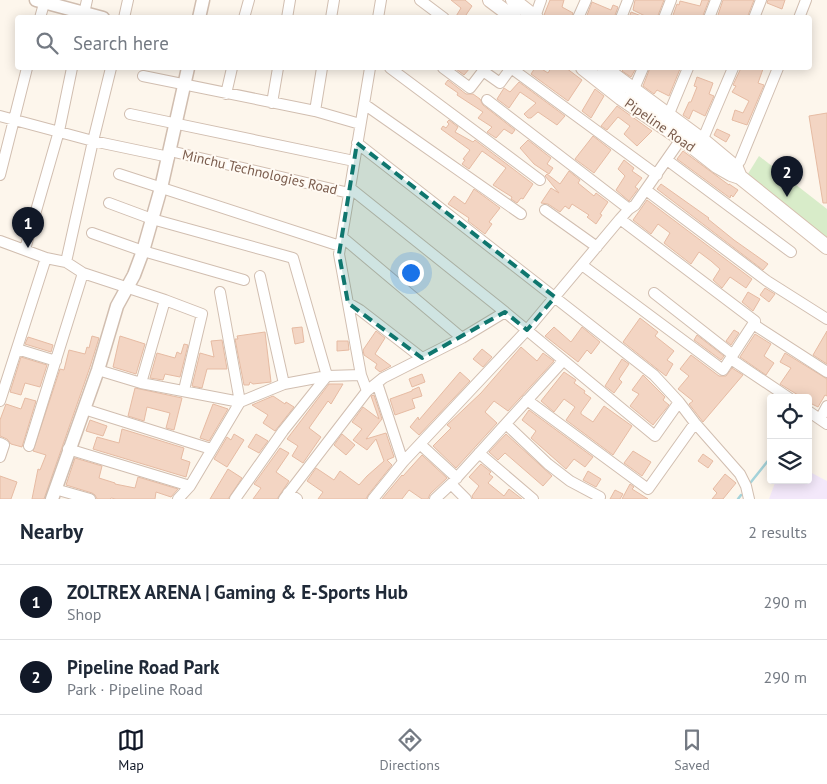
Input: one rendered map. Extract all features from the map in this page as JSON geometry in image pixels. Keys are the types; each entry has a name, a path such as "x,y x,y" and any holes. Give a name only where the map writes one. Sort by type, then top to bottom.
{"main road":[{"path":"490,0 510,15"},
{"path":"513,0 532,15"},
{"name":"Pipeline Road","path":"585,70 621,98 735,173"},
{"name":"Pipeline Road","path":"607,70 702,141 735,173 827,247"}],"street":[{"path":"125,15 128,0"},
{"path":"200,15 203,0"},
{"path":"245,15 249,0"},
{"path":"288,15 290,0"},
{"path":"332,15 334,0"},
{"path":"378,15 381,0"},
{"path":"420,0 440,15"},
{"path":"536,15 541,0"},
{"path":"579,15 586,0"},
{"path":"622,15 628,0"},
{"path":"665,15 671,0"},
{"path":"710,15 716,0"},
{"path":"755,15 761,0"},
{"path":"800,15 806,0"},
{"path":"40,15 42,1 85,10"},
{"path":"0,175 26,70"},
{"path":"25,249 58,131 72,70"},
{"path":"66,262 111,70"},
{"path":"90,499 53,494 98,370 117,306 134,276 142,251 170,154 188,70"},
{"path":"226,94 232,70"},
{"path":"272,103 278,70"},
{"path":"315,111 322,70"},
{"path":"367,391 361,375 339,254 370,70"},
{"path":"393,70 540,180"},
{"path":"446,70 470,88 483,70 500,83 510,70"},
{"path":"514,70 657,175"},
{"path":"633,91 642,70"},
{"path":"668,116 687,70"},
{"path":"702,141 732,70"},
{"path":"735,173 777,70"},
{"path":"143,76 315,111 360,124"},
{"path":"487,100 629,208"},
{"path":"364,104 521,214"},
{"path":"130,114 354,161"},
{"name":"Minchu Technologies Road","path":"0,116 93,141 170,154 350,190"},
{"path":"373,499 404,462 527,330 629,208 636,205 682,139"},
{"path":"357,143 648,370 679,402 740,474 746,486 749,499"},
{"path":"667,160 791,252"},
{"path":"119,174 341,241 462,338"},
{"path":"350,190 505,312 655,436 679,402"},
{"path":"646,190 767,281 827,318"},
{"path":"109,203 152,219 293,258 327,376"},
{"path":"545,210 597,247"},
{"path":"582,265 723,370 755,321 620,219"},
{"path":"92,233 142,251 244,280"},
{"path":"0,241 46,258 66,262 83,273 202,314 184,390"},
{"path":"0,401 46,258"},
{"path":"28,446 83,273"},
{"path":"260,276 284,384"},
{"path":"178,499 190,486 240,402 220,292"},
{"path":"654,294 732,357 783,394"},
{"path":"141,383 165,300"},
{"path":"348,303 360,310 422,358"},
{"path":"297,499 286,496 367,391 377,383 462,338 505,312"},
{"path":"753,324 827,372"},
{"path":"17,349 56,361"},
{"path":"435,499 454,481 563,361"},
{"path":"98,370 141,383 240,402 284,384 327,376 361,375"},
{"path":"235,499 283,431 327,376"},
{"path":"377,383 404,462"},
{"path":"527,400 648,489 695,422"},
{"path":"817,417 827,406"},
{"path":"84,409 211,449"},
{"path":"506,424 548,464 570,481 600,497"},
{"path":"0,443 4,445 0,457"},
{"path":"420,445 454,481 466,499"},
{"path":"68,449 190,486"},
{"path":"479,453 533,499"}],"highlighted area":[{"path":"357,143 555,297 527,330 505,312 422,358 348,303 339,254"}],"shaded area":[{"path":"812,473 827,481 827,499 769,499 775,484 812,484"}],"green space":[{"path":"759,156 827,209 827,247 746,177"}],"building":[{"path":"451,0 465,0 472,6 466,15 457,15 461,8"},
{"path":"550,0 564,0 562,7 573,13 572,15 544,15"},
{"path":"635,0 664,0 658,15 643,15 633,10"},
{"path":"702,0 709,0 703,15 673,15 680,1 700,6"},
{"path":"723,0 754,0 748,15 718,15"},
{"path":"768,0 785,0 782,9 767,3"},
{"path":"592,2 611,10 613,5 618,7 615,15 587,15"},
{"path":"457,70 468,70 464,75"},
{"path":"534,70 543,70 548,73 550,70 569,70 582,80 568,101 531,74"},
{"path":"623,70 635,70 631,77"},
{"path":"649,70 680,70 669,96 657,90 654,94 643,86"},
{"path":"740,70 763,70 758,83 764,85 747,125 732,120 735,110 743,113 749,101 732,92 736,86 733,85"},
{"path":"697,77 713,83 709,94 714,96 705,116 693,110 689,119 683,115 697,87 694,86"},
{"path":"448,80 466,94 473,94 480,99 483,105 515,130 512,134 504,129 496,138 487,132 492,127 478,118 483,112 457,95 458,93 445,84"},
{"path":"519,82 565,116 557,125 538,112 531,118 528,118 524,114 536,103 520,92 509,108 497,99 504,88 510,92"},
{"path":"595,89 604,96 591,118 582,111"},
{"path":"617,106 652,131 637,146 624,134 630,126 618,117 607,130 601,126"},
{"path":"827,113 827,203 823,203 809,116"},
{"path":"449,120 458,127 455,132 473,142 475,140 533,184 523,199 521,198 517,203 511,199 512,197 493,185 506,168 482,151 469,169 462,164 465,160 463,159 470,150 441,129 443,126 446,128"},
{"path":"717,129 730,135 726,142 714,135"},
{"path":"593,136 611,150 594,173 575,159"},
{"path":"528,140 551,158 547,164 553,168 549,174 534,164 520,148"},
{"path":"683,151 738,190 733,197 731,195 730,198 677,159"},
{"path":"624,160 634,168 632,171 642,178 635,187 638,189 629,201 616,190 625,176 618,169"},
{"path":"569,171 580,180 578,183 594,196 596,193 608,202 596,224 587,217 589,215 572,204 569,209 565,206 560,212 548,204 541,203 551,188 559,193 545,176 547,174 560,184"},
{"path":"661,184 709,218 734,240 768,264 763,270 657,189"},
{"path":"474,189 500,208 489,222 492,224 485,234 468,221 469,218 448,204 454,196 465,204"},
{"path":"647,200 752,279 746,288 730,277 722,288 713,280 720,269 711,261 699,252 691,264 664,243 670,233 658,224 651,234 633,220"},
{"path":"765,288 775,294 769,302 760,295"},
{"path":"748,292 760,299 753,311 742,302"},
{"path":"640,318 658,332 655,336 674,351 667,360 673,364 666,376 623,342"},
{"path":"302,327 304,342 295,344 292,328"},
{"path":"554,327 571,342 582,327 600,342 591,354 587,350 578,362 545,336"},
{"path":"734,330 739,333 731,345 726,341"},
{"path":"376,331 385,338 375,354 391,366 380,372 375,368 377,364 364,355 363,350"},
{"path":"827,331 827,364 813,355"},
{"path":"265,332 271,382 253,384 250,382 249,385 244,385 235,339 238,339 237,336"},
{"path":"755,334 771,344 764,356 774,363 766,375 740,357"},
{"path":"697,335 724,356 721,360 694,340"},
{"path":"92,336 99,338 44,499 32,499 38,469 40,470 46,455 33,451 60,369 64,370 69,350 85,354 87,347 89,348"},
{"path":"120,336 145,344 136,374 113,367"},
{"path":"28,337 53,345 51,352 25,344"},
{"path":"222,340 227,369 207,369 202,388 192,386 200,353 214,357 211,341"},
{"path":"337,341 348,341 349,350 337,351"},
{"path":"184,344 188,345 180,377 165,374 163,380 150,378 157,353 175,358 177,352 181,354"},
{"path":"521,347 537,361 543,353 554,361 508,411 494,401 485,412 497,423 456,468 433,446 451,428 447,425 481,393"},
{"path":"482,349 492,357 483,367 473,359"},
{"path":"785,353 827,379 827,396 825,395 818,407 812,404 812,394 796,394 780,384 791,368 780,362"},
{"path":"691,355 719,376 726,376 732,368 743,375 703,422 689,404 693,401 678,389 689,376 680,369"},
{"path":"21,357 47,365 40,387 25,383 21,395 10,392"},
{"path":"622,359 629,364 619,379 622,382 614,393 605,386"},
{"path":"460,372 470,381 419,435 410,427 418,417 419,420"},
{"path":"564,372 576,380 574,383 591,398 581,414 593,422 604,406 632,426 613,455 566,420 575,407 564,399 554,412 541,401"},
{"path":"422,374 425,382 412,387 409,379"},
{"path":"643,375 665,397 663,400 669,405 653,425 630,406 639,394 632,390"},
{"path":"329,384 343,384 331,404 328,401 309,428 321,437 303,463 292,456 298,446 287,439"},
{"path":"419,387 422,396 412,399 415,408 395,415 390,399"},
{"path":"135,388 182,398 174,430 166,428 170,413 147,407 144,421 128,416"},
{"path":"374,395 382,419 366,439 386,433 394,457 387,460 392,465 366,499 318,499 323,492 307,481 316,468 334,480 340,471 359,485 384,461 376,439 367,450 353,440 362,429 352,422 363,407 379,419 371,396"},
{"path":"273,396 285,404 286,402 294,407 275,431 263,423 268,415 252,405"},
{"path":"25,398 36,401 22,447 11,444 7,439 0,436 0,420 6,404 21,409"},
{"path":"213,404 228,409 209,441 200,438"},
{"path":"529,410 593,457 585,467 574,459 566,469 531,438 536,431 522,420"},
{"path":"90,420 107,426 103,436 86,431"},
{"path":"122,429 184,448 181,459 190,462 186,477 93,449 97,437 119,443"},
{"path":"234,434 244,440 227,467 214,459 227,437 231,440"},
{"path":"256,434 268,441 259,453 248,447"},
{"path":"342,434 355,445 346,455 334,445"},
{"path":"506,434 552,476 543,486 505,453 498,460 489,452"},
{"path":"280,448 289,453 276,472 289,481 277,499 253,499 261,488 254,484"},
{"path":"633,451 651,462 642,476 624,463"},
{"path":"703,454 713,461 708,468 698,461"},
{"path":"422,455 447,478 430,494 428,499 422,499 409,490 402,499 382,499 402,475"},
{"path":"75,458 102,466 99,478 115,484 135,488 138,477 178,489 171,497 156,492 155,499 97,499 92,493 66,485"},
{"path":"481,464 491,472 489,474 493,477 488,483 504,496 509,489 522,499 473,499 472,496 479,486 469,477"},
{"path":"228,469 242,478 228,499 210,499"},
{"path":"588,471 601,479 596,487 583,480"},
{"path":"725,474 736,483 723,499 712,499 717,493 713,489"},
{"path":"0,476 17,482 11,499 0,499"},
{"path":"630,484 634,487 632,489 648,499 622,499"},
{"path":"615,490 623,494 620,499 610,499"}],"waterway":[{"path":"751,482 767,462"},
{"path":"738,499 741,495"}],"place":[{"name":"Pipeline Road Park","path":"787,197"},
{"name":"ZOLTREX ARENA | Gaming & E-Sports Hub","path":"28,248"}]}
